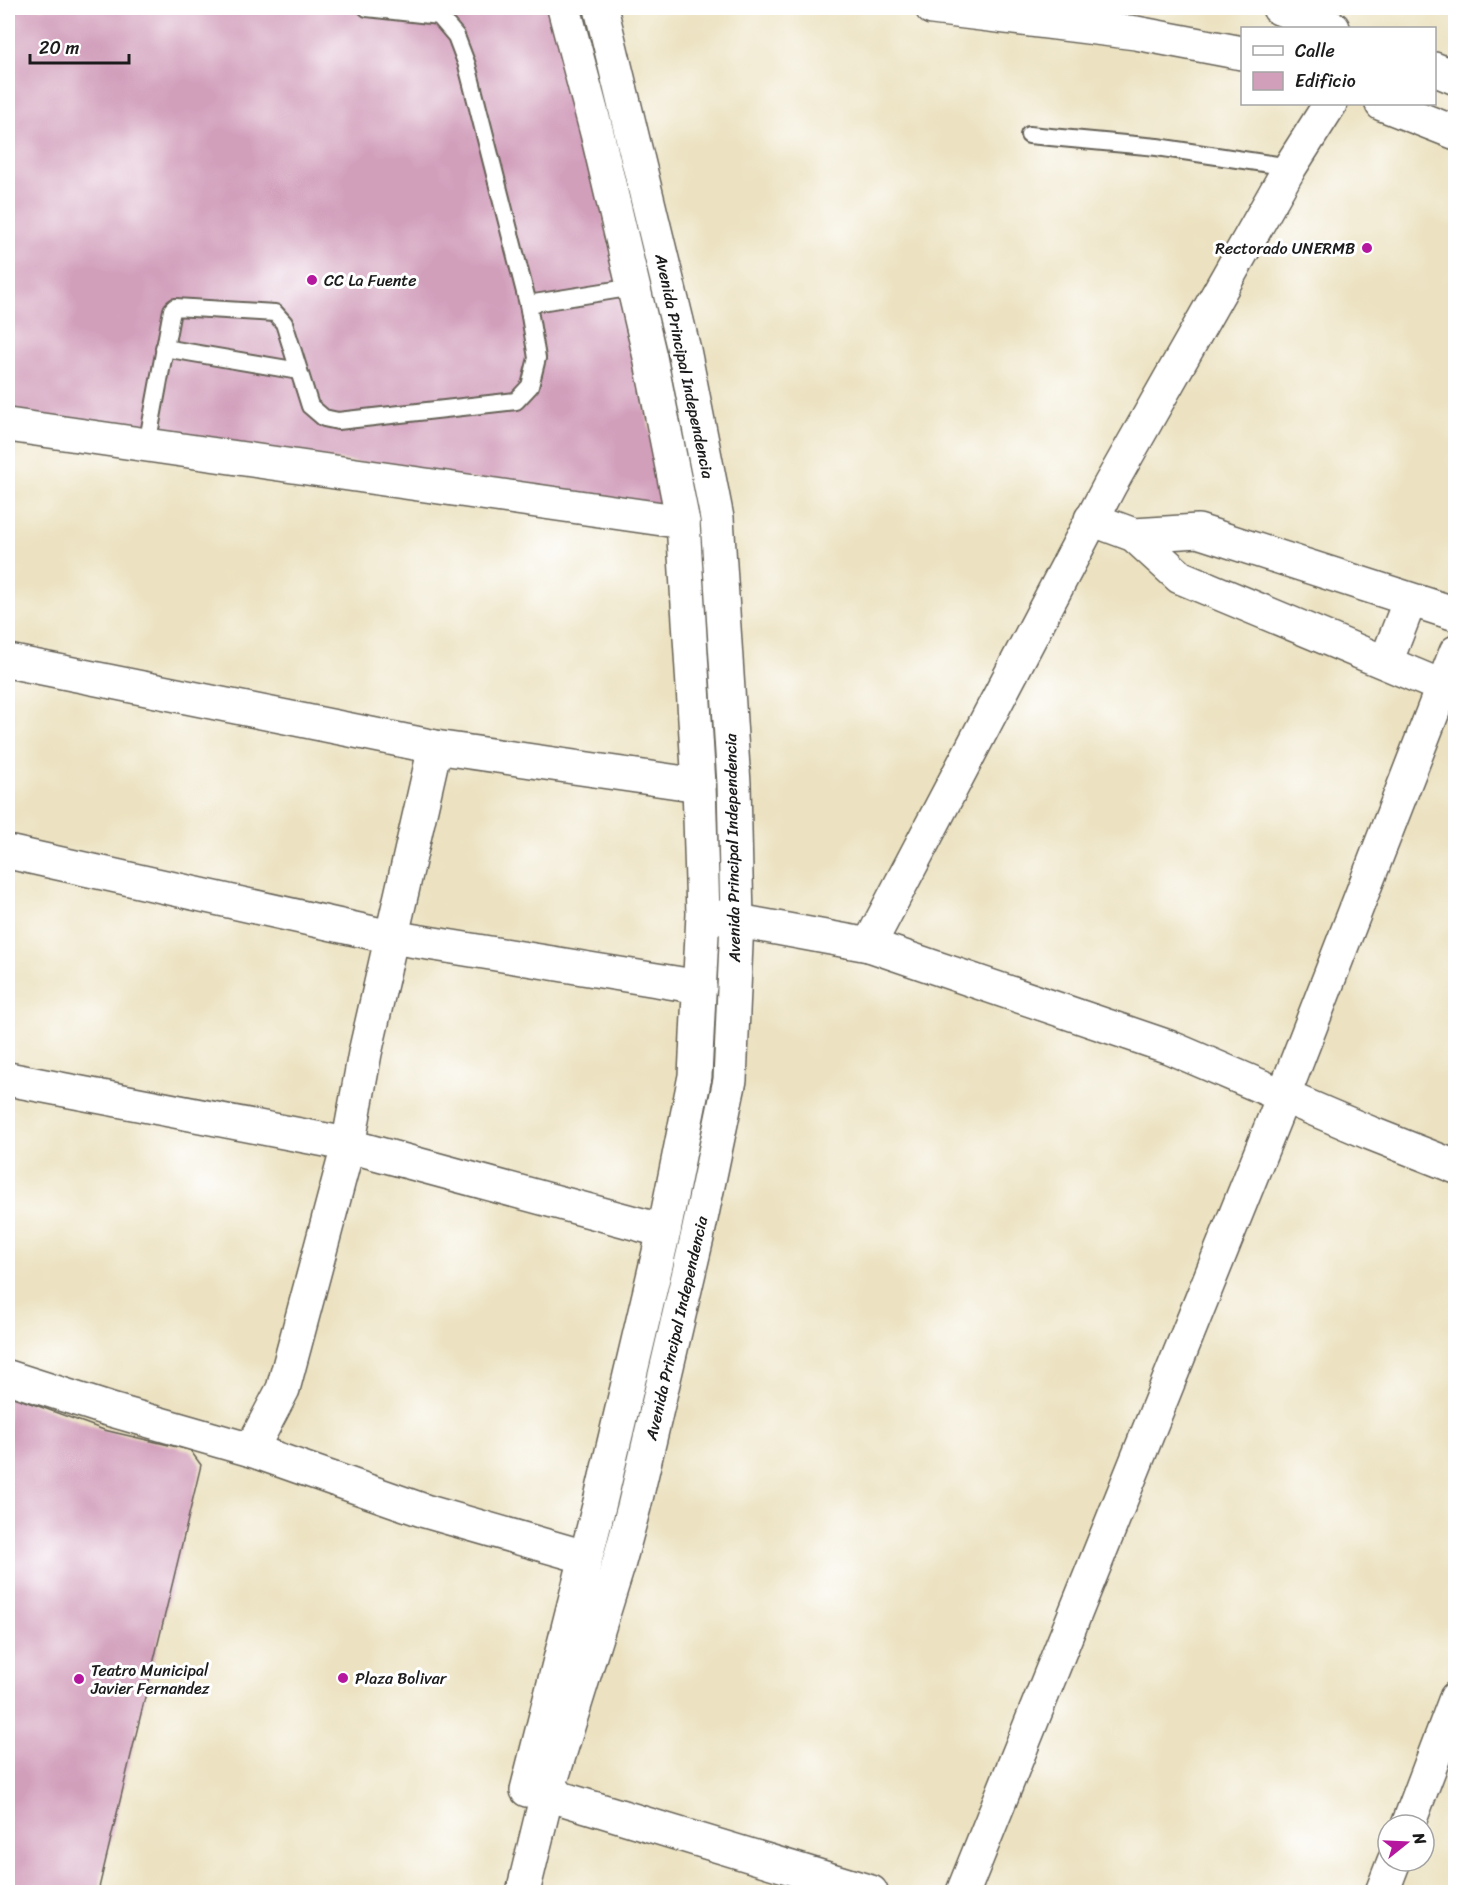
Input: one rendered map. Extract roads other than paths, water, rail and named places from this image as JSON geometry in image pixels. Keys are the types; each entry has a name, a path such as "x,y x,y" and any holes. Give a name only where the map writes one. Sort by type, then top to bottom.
{"street":[{"name":"Avenida Principal Independencia","path":"502,1893 601,1498 664,1231 695,1076 703,914 699,785 683,522 634,287 564,8"},
{"name":"Avenida Principal Independencia","path":"523,1893 547,1794 618,1566 634,1507 697,1239 730,1080 737,921 734,784 717,518 684,350 601,8"},
{"path":"932,8 1136,33 1241,53"},
{"path":"1280,8 1330,27"},
{"path":"1436,70 1455,78"},
{"path":"869,945 1091,519 1290,167 1329,105"},
{"path":"1385,105 1455,133"},
{"path":"8,425 683,522"},
{"path":"1091,519 1134,536 1180,577 1441,686"},
{"path":"1134,536 1198,531 1455,614"},
{"path":"1386,662 1410,600"},
{"path":"963,1893 1283,1097 1455,652"},
{"path":"8,661 435,747 699,785"},
{"path":"251,1450 283,1389 348,1146 365,1053 435,747"},
{"path":"8,852 391,937 700,987"},
{"path":"703,914 869,945 1168,1047 1455,1167"},
{"path":"8,1079 348,1146 664,1231"},
{"path":"8,1377 108,1409 251,1450 425,1511 585,1557"},
{"path":"1412,1813 1455,1698"},
{"path":"547,1794 871,1893"},
{"path":"1382,1893 1390,1873"}],"lane":[{"path":"147,445 164,348 172,310 175,307 275,313 284,323 310,406 324,418 338,421 516,401 530,386 537,358 528,304 466,65 456,36 439,16 367,8"},
{"path":"1029,135 1157,147 1290,167"},
{"path":"528,304 634,287"},
{"path":"164,348 299,371"}],"place":[{"name":"Rectorado UNERMB","path":"1367,248"},
{"name":"CC La Fuente","path":"312,280"},
{"name":"Plaza Bolivar","path":"343,1678"},
{"name":"Teatro Municipal Javier Fernandez","path":"79,1679"}]}
